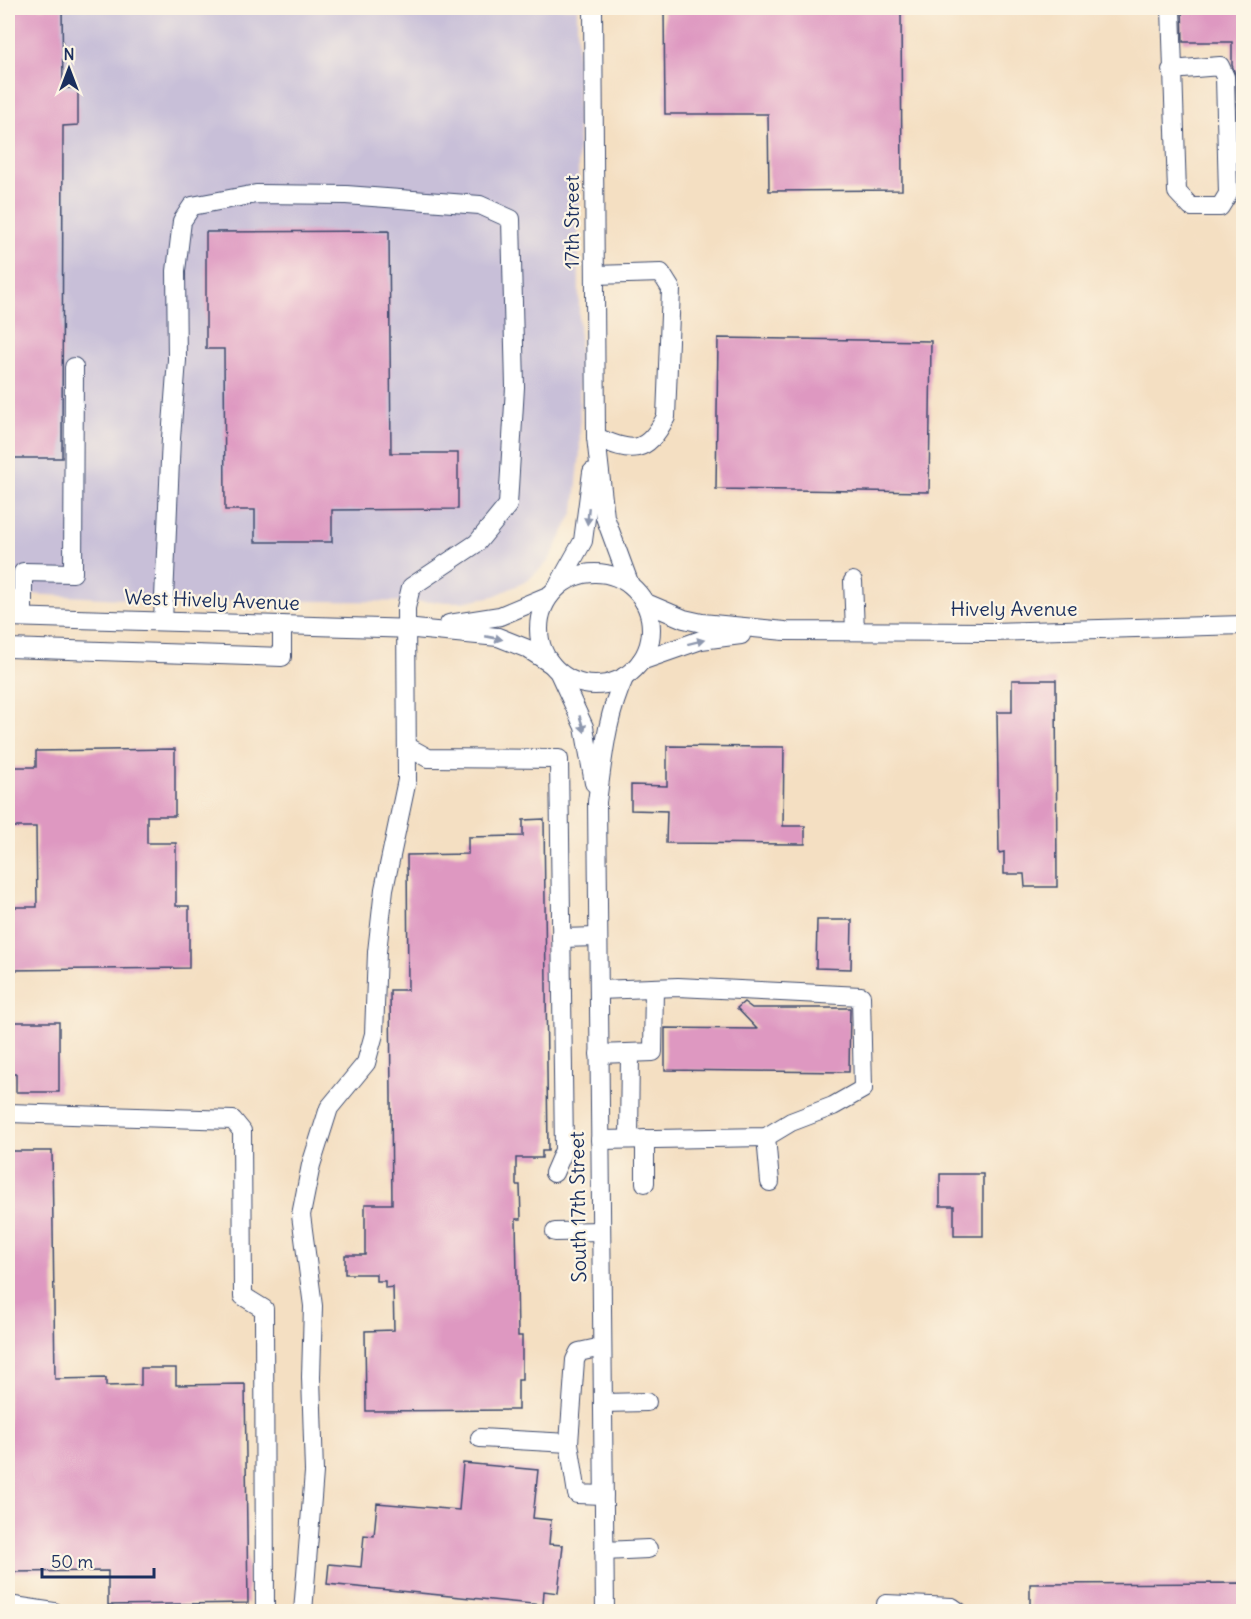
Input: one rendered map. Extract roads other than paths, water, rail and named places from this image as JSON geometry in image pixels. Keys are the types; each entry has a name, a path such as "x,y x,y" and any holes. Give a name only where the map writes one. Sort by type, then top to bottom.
{"street":[{"name":"17th Street","path":"593,8 596,437 605,517 630,585"},
{"path":"1171,8 1172,70 1177,192 1191,207 1220,207 1228,194 1225,77 1220,66 1172,70"},
{"path":"163,621 177,360 176,272 182,221 192,206 256,194 346,195 480,205 511,219 515,387 508,505 477,543 411,587 405,608 410,628 407,780 384,889 377,952 374,1034 366,1063 329,1108 311,1165 301,1215 313,1306 311,1377 314,1472 303,1611 309,1611"},
{"path":"595,275 661,273 671,289 666,417 657,433 645,445 623,449 596,437"},
{"path":"15,617 23,572 73,573 74,367"},
{"name":"17th Street","path":"553,592 584,541 596,437"},
{"path":"591,573 611,575 630,585 644,602 651,632 647,650 641,661 625,676 601,685 577,682 528,649 498,638 410,628 491,618 553,592 573,578 591,573"},
{"path":"853,581 855,631"},
{"path":"553,592 541,613 539,635 584,727 597,802"},
{"name":"Hively Avenue","path":"644,602 684,619 702,623 785,631 993,632 1244,625"},
{"name":"West Hively Avenue","path":"15,617 410,628"},
{"path":"8,648 282,657 282,625"},
{"name":"Hively Avenue","path":"641,661 701,640 785,631"},
{"path":"597,802 606,730 611,708 625,676"},
{"path":"408,747 428,758 559,759 564,1150 554,1173"},
{"name":"South 17th Street","path":"597,802 605,1611"},
{"path":"561,938 598,937"},
{"path":"598,990 654,988 861,996 863,1089 833,1106 791,1122 766,1137 600,1140"},
{"path":"599,1054 653,1053 654,988"},
{"path":"630,1053 637,1139 645,1184"},
{"path":"8,1113 233,1120 242,1131 243,1296 264,1309 265,1611"},
{"path":"766,1137 770,1182"},
{"path":"555,1233 601,1231"},
{"path":"602,1347 579,1352 575,1360 569,1443 576,1494 604,1495"},
{"path":"603,1403 647,1402"},
{"path":"480,1438 569,1443"},
{"path":"604,1551 648,1549"},
{"path":"886,1604 952,1606 959,1611"},
{"path":"8,1605 54,1611"}]}
